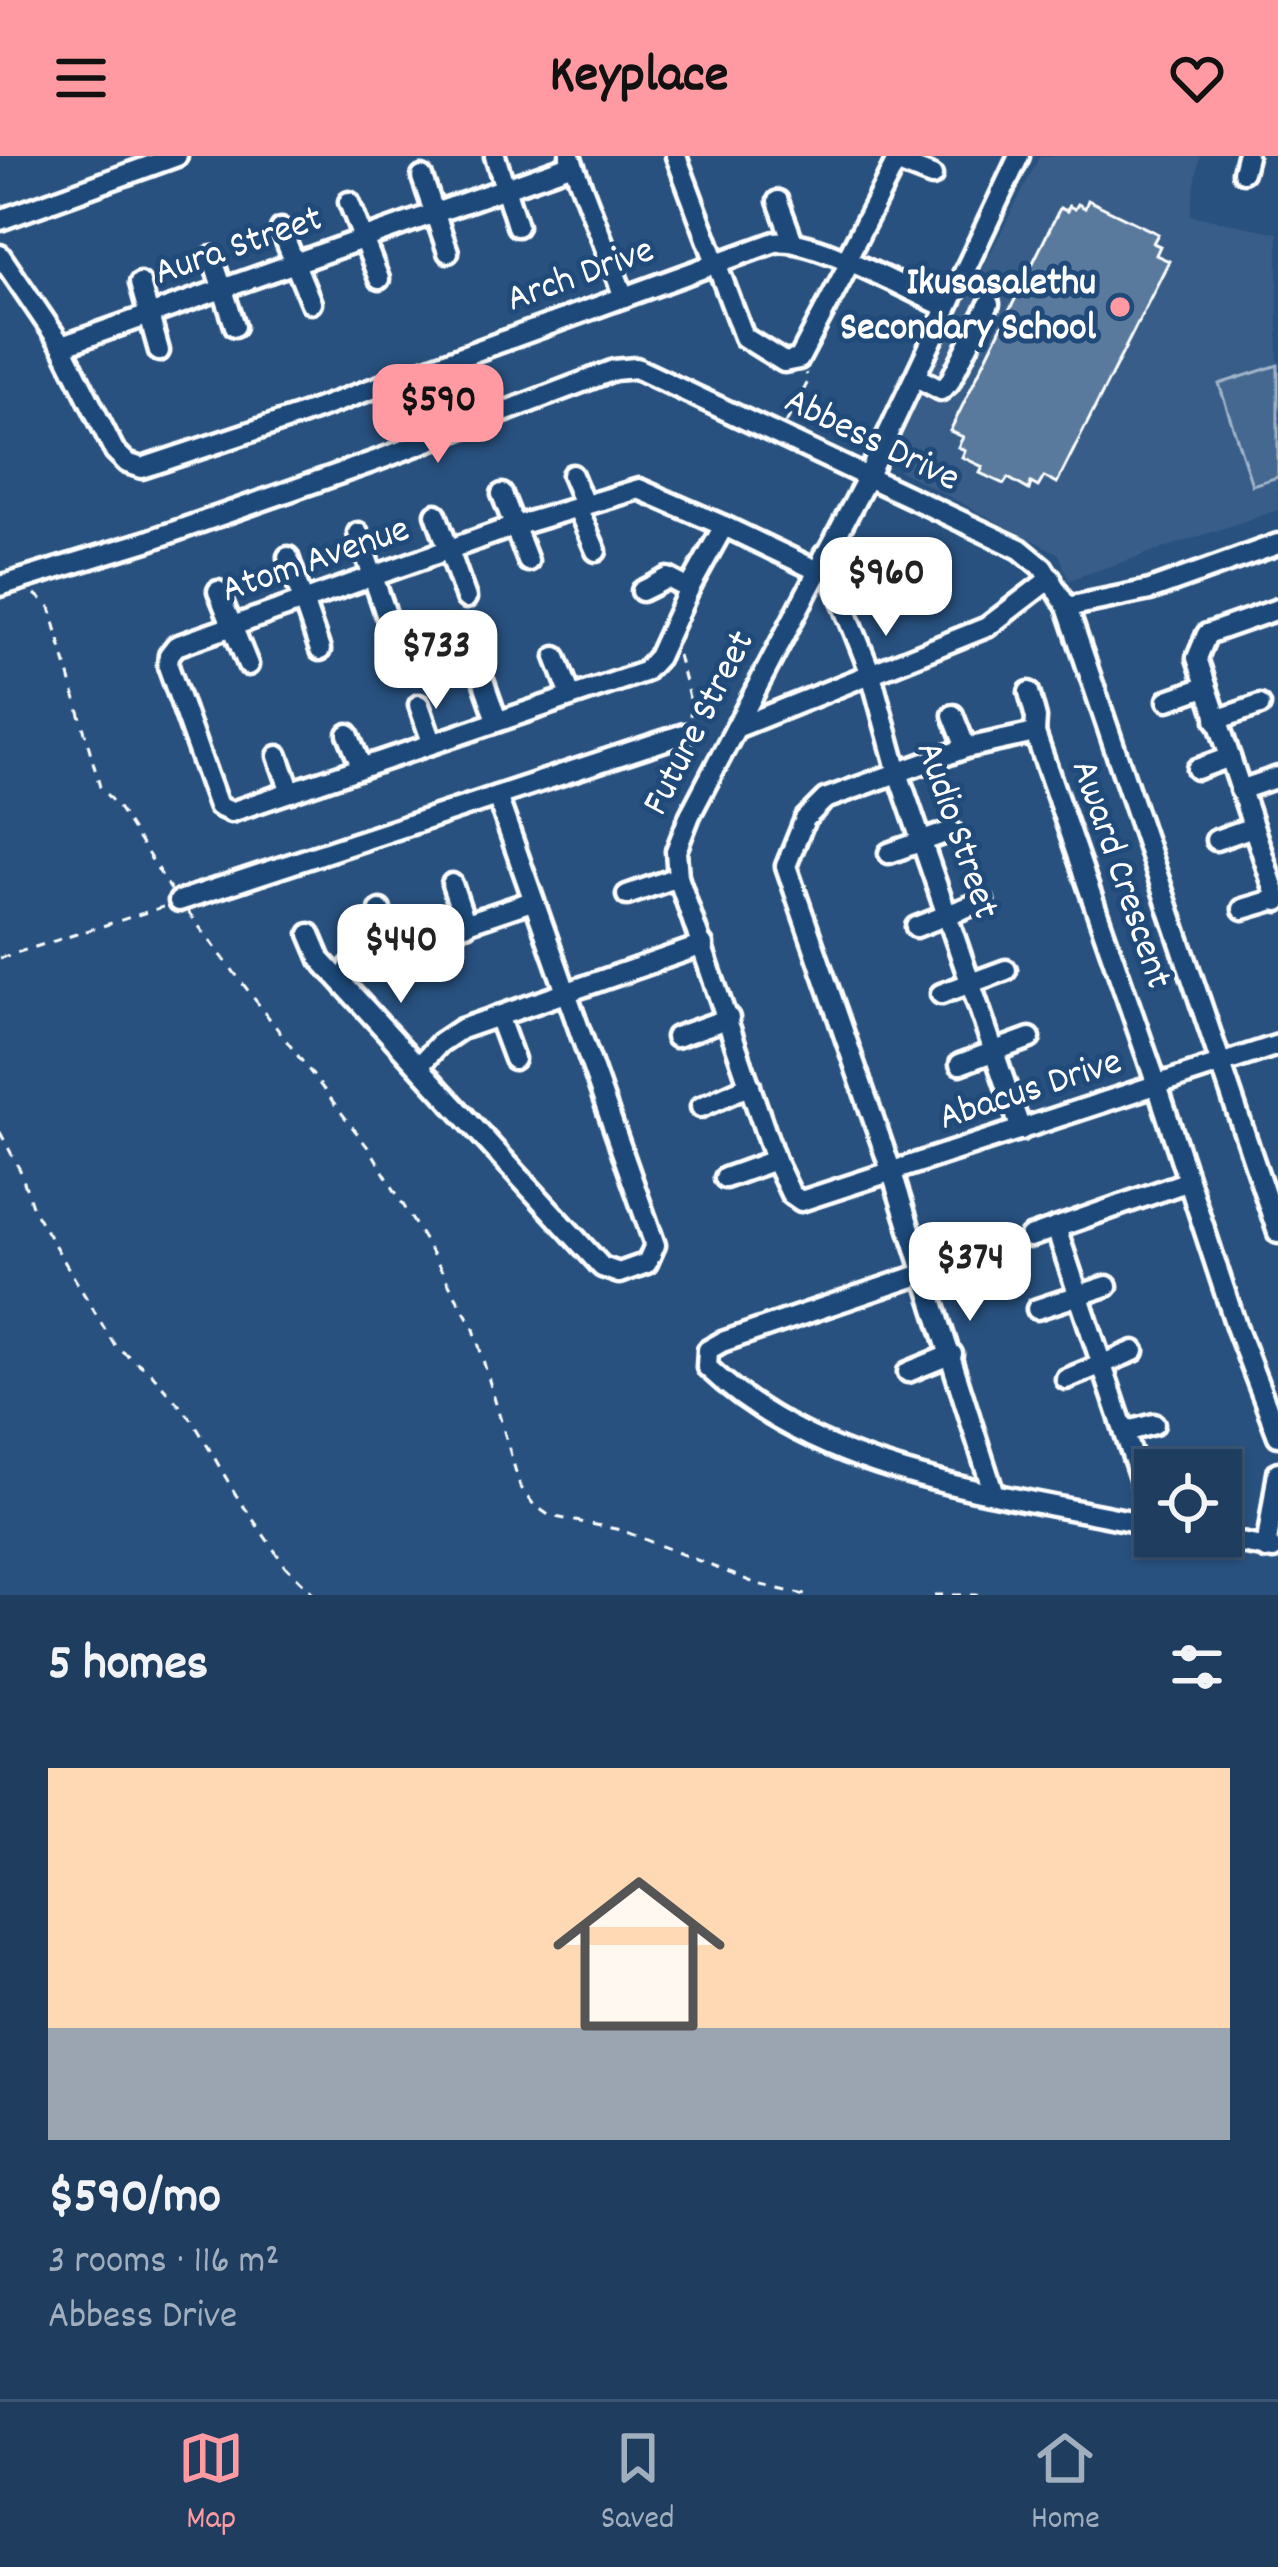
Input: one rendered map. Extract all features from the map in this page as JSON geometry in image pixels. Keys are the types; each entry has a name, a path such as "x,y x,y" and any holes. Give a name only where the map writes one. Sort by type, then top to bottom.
{"street":[{"path":"0,220 177,156"},
{"path":"495,156 517,226"},
{"path":"676,156 744,337 784,362 799,359 898,159 932,176"},
{"name":"Future Street","path":"806,1202 791,1194 775,1160 678,877 678,840 867,478 1019,156"},
{"path":"571,160 624,297"},
{"name":"Aura Street","path":"62,346 435,214 571,160"},
{"path":"422,177 448,252"},
{"path":"778,200 791,239 946,307"},
{"path":"350,202 379,279"},
{"path":"280,229 311,303"},
{"name":"Arch Drive","path":"0,255 62,346 105,435 127,463 142,467 791,239"},
{"path":"212,257 235,326"},
{"path":"140,283 159,351"},
{"path":"916,377 941,390 950,383 989,304"},
{"name":"Abbess Drive","path":"7,584 378,460 614,370 644,368 1020,549 1052,578 1067,607 1278,1233"},
{"path":"572,475 596,551"},
{"name":"Atom Avenue","path":"645,489 724,526 658,657 644,672 231,812 218,806 168,666 169,655 180,644 515,526 645,489"},
{"path":"502,494 527,561"},
{"path":"436,514 466,598"},
{"path":"724,526 820,562"},
{"path":"358,533 390,626"},
{"path":"1067,607 1150,590 1278,544"},
{"path":"288,557 320,650"},
{"name":"Audio Street","path":"820,562 871,674 898,773 1021,1130"},
{"path":"643,591 668,578 689,589"},
{"path":"736,728 987,627 1052,578"},
{"path":"218,591 248,665"},
{"path":"1243,909 1278,900 1271,858 1253,827 1197,658 1207,634 1278,609"},
{"path":"556,657 571,696"},
{"path":"484,683 497,720"},
{"path":"1168,700 1205,688"},
{"path":"1029,692 1035,733"},
{"path":"1216,719 1259,704"},
{"path":"419,705 432,742"},
{"path":"953,716 966,748"},
{"name":"Award Crescent","path":"993,1491 952,1354 786,866 814,806 966,748 1035,733 1186,1182 1278,1436"},
{"path":"348,734 361,766"},
{"path":"179,901 684,734"},
{"path":"278,756 291,792"},
{"path":"1197,769 1230,758"},
{"path":"1240,790 1278,777"},
{"path":"310,934 321,960 602,1267 619,1274 650,1261 655,1245 497,796"},
{"path":"1216,840 1253,827"},
{"path":"890,853 952,831"},
{"path":"627,895 678,877"},
{"path":"452,884 466,925"},
{"path":"343,981 354,963 532,902"},
{"path":"916,927 982,902"},
{"path":"380,910 395,948"},
{"path":"420,1065 450,1034 703,945"},
{"path":"941,994 1006,970"},
{"path":"498,1016 514,1059"},
{"path":"676,1037 729,1018"},
{"path":"961,1064 1030,1038"},
{"name":"Abacus Drive","path":"806,1202 1278,1045"},
{"path":"700,1107 750,1085"},
{"path":"725,1178 775,1160"},
{"path":"1030,1238 1186,1182"},
{"path":"1056,1228 1134,1460"},
{"path":"922,1274 722,1342 708,1350 705,1362 757,1409 816,1442 866,1462 1134,1521"},
{"path":"1036,1309 1107,1286"},
{"path":"1066,1378 1134,1351"},
{"path":"908,1372 952,1354"},
{"path":"1125,1432 1154,1424"},
{"path":"1242,1543 1272,1549 1278,1472"}],"path":[{"path":"780,436 809,380 799,359"},
{"path":"7,584 50,607 100,787 179,901 373,1154 433,1255 474,1329 520,1486 534,1505 550,1516 621,1530 757,1584 806,1595"},
{"path":"665,641 677,651 692,709 684,734"},
{"path":"0,958 179,901"},
{"path":"0,1132 33,1209 115,1346 150,1372 193,1421 286,1567 315,1595"},
{"path":"934,1595 978,1595"}],"shaded area":[{"name":"Ikusasalethu Secondary School","path":"1040,156 1200,156 1190,215 1278,233 1278,510 1069,580 1059,554 900,471 891,447"},
{"path":"1278,365 1278,477 1252,485 1219,384"}],"building":[{"path":"1088,200 1158,234 1153,243 1160,246 1156,255 1169,261 1057,483 1044,477 1038,487 1031,483 1029,490 1008,478 1004,484 980,473 983,467 962,457 965,450 958,447 963,437 950,431 1060,208 1067,211 1078,204 1085,208"}],"place":[{"name":"Ikusasalethu Secondary School","path":"1120,307"}]}
